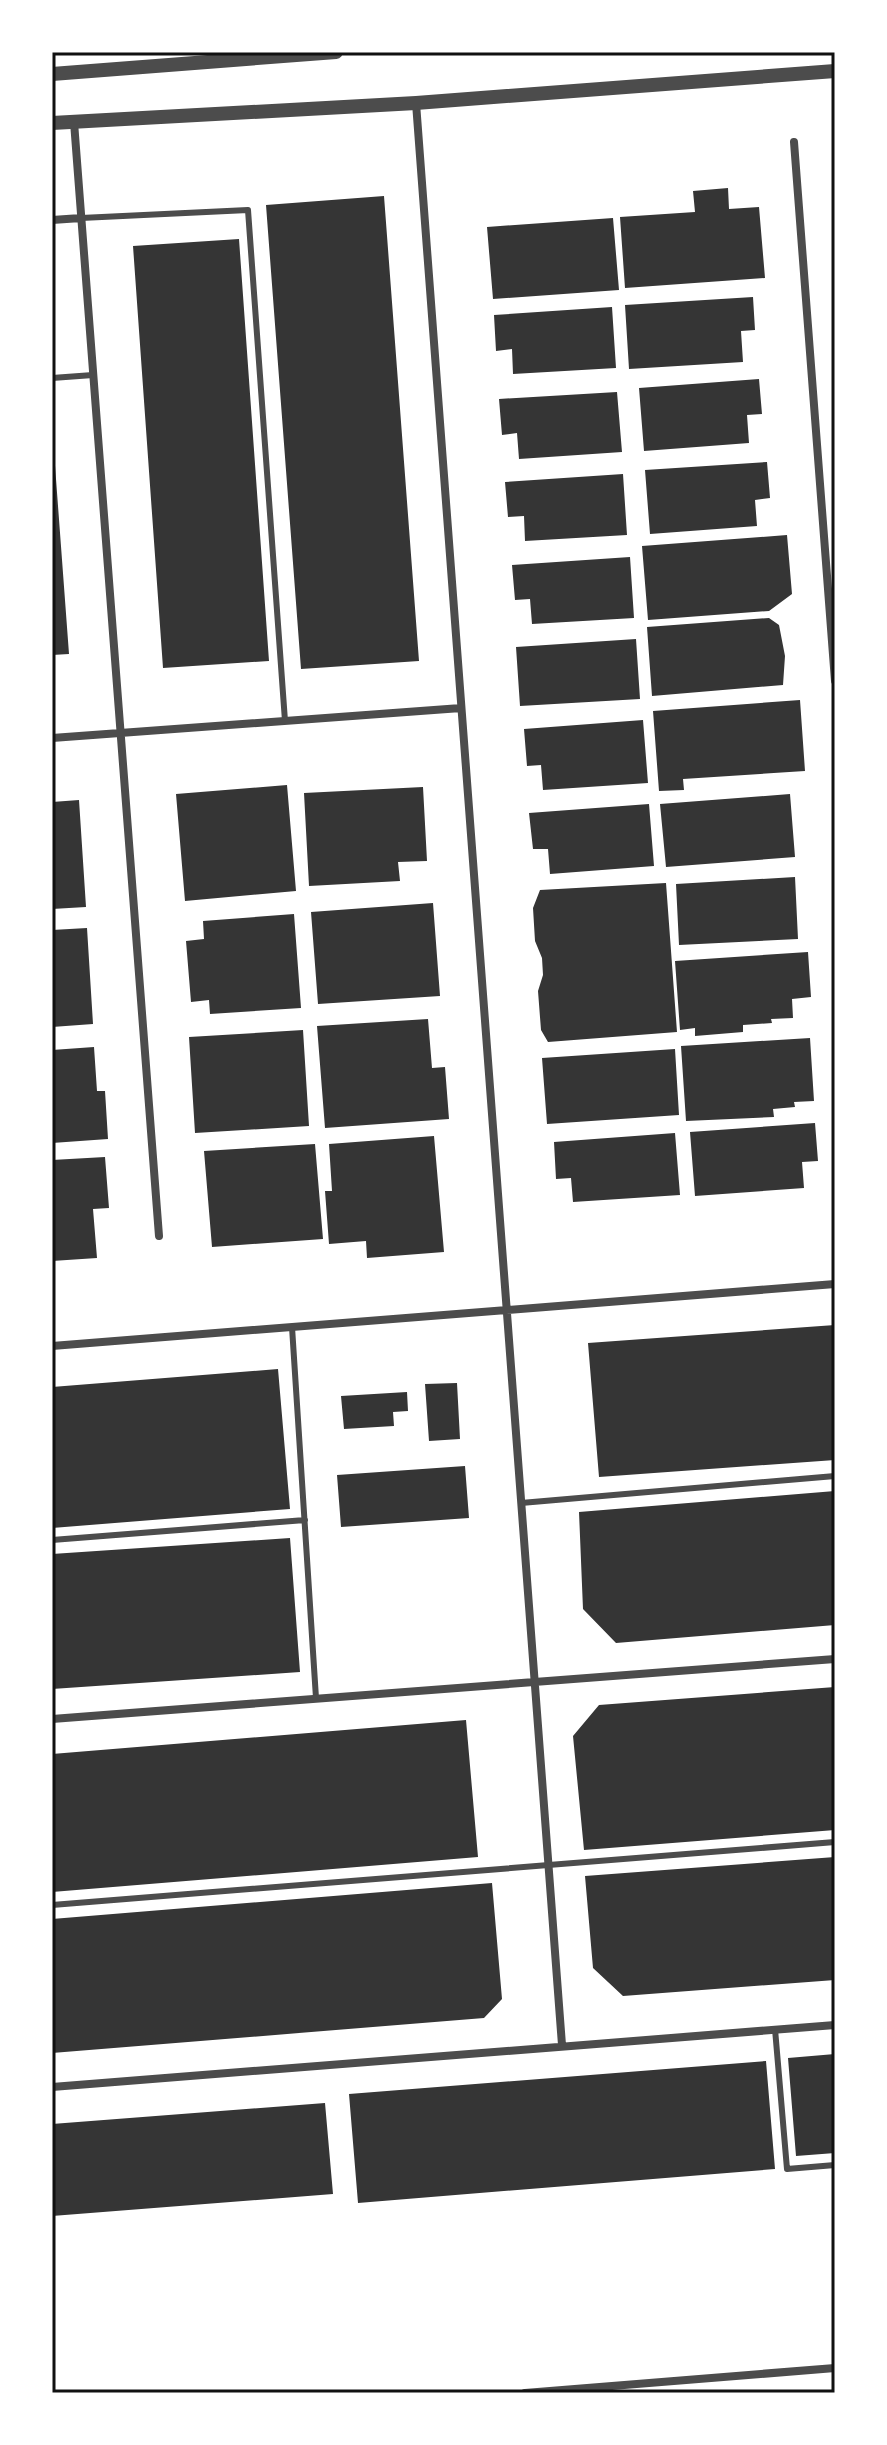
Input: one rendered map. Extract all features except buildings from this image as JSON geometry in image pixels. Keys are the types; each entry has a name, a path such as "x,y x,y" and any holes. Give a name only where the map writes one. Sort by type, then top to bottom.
{"street":[{"path":"52,74 336,52"},
{"path":"52,123 416,103 835,71"},
{"path":"416,103 562,2045"},
{"path":"74,122 159,1236"},
{"path":"794,142 835,681"},
{"path":"52,220 81,218"},
{"path":"822,497 835,496"},
{"path":"52,738 461,708"},
{"path":"52,1346 835,1284"},
{"path":"52,1719 835,1659"},
{"path":"52,2087 835,2025"},
{"path":"525,2393 615,2390 835,2368"}],"lane":[{"path":"81,218 248,210 285,721"},
{"path":"52,378 93,375"},
{"path":"292,1327 316,1698"},
{"path":"521,1503 835,1476"},
{"path":"52,1540 305,1520"},
{"path":"52,1905 835,1842"},
{"path":"775,2029 787,2169 835,2165"}]}
